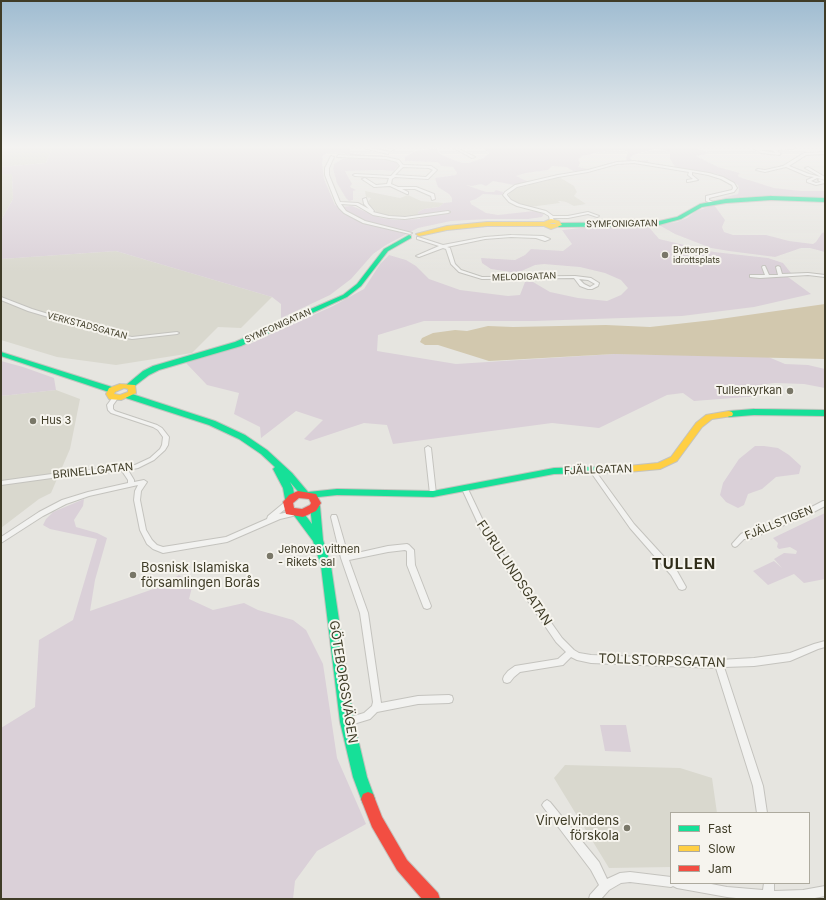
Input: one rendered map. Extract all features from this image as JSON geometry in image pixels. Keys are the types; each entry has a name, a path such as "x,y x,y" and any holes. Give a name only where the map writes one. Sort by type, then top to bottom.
{"street":[{"path":"332,188 338,203 345,212 360,220 444,246"},
{"path":"395,188 407,193"},
{"path":"395,188 415,188 432,195 433,199"},
{"path":"512,188 505,194 508,199 515,204 543,211 552,222 588,213 597,216"},
{"path":"713,203 707,200 707,197 730,192 735,188"},
{"name":"SYMFONIGATAN","path":"129,386 146,373 156,368 238,344 345,296 360,286 386,250 393,245 414,236 465,226 552,222 661,223 679,218 697,208 713,203 762,198 825,200"},
{"path":"365,199 366,204 372,210 370,212"},
{"path":"338,203 357,204 370,212 381,216 398,218 448,212"},
{"path":"418,256 444,246 500,237 538,238"},
{"name":"MELODIGATAN","path":"444,246 448,248 454,264 460,271 482,278 575,277"},
{"path":"764,267 767,276"},
{"path":"778,267 780,276"},
{"path":"752,276 808,274 825,276"},
{"name":"VERKSTADSGATAN","path":"1,298 30,310 132,338 177,333"},
{"path":"1,354 114,394 121,398 129,396 193,416 229,430 254,445 289,475 307,494 314,498 315,505 308,512 278,517 227,539 196,543 163,550 155,547 149,542 143,530 137,500 138,491 144,482 88,494 64,502 41,514 1,540"},
{"path":"114,394 119,386 129,386 133,390 129,396"},
{"name":"BRINELLGATAN","path":"1,483 59,475 124,469 136,467 152,459 162,450 165,445 166,437 160,429 155,426 113,412 110,409 110,405 114,394"},
{"name":"FJÄLLGATAN","path":"307,494 337,492 351,494 433,494 465,490 527,475 555,471 648,468 668,462 679,454 699,425 709,417 725,414 754,412 825,413"},
{"path":"428,448 433,494"},
{"path":"274,463 288,488 289,510 297,513"},
{"path":"124,469 131,480 131,485"},
{"path":"592,470 600,484 632,526 674,572 682,587"},
{"name":"FURULUNDSGATAN","path":"465,490 484,530 495,548 559,640 570,652"},
{"path":"263,523 296,495 307,494"},
{"name":"FJÄLLGATAN","path":"315,505 326,498 351,494"},
{"name":"FJÄLLSTIGEN","path":"735,544 743,536 748,537 825,504"},
{"name":"GÖTEBORGSVÄGEN","path":"315,505 318,540 326,566 347,722 360,777 377,822 402,864 432,899"},
{"name":"GÖTEBORGSVÄGEN","path":"297,513 318,540"},
{"path":"334,517 345,558 364,612 377,702 367,716 347,722"},
{"path":"345,558 388,549 408,547 410,550 411,566 427,606"},
{"name":"TOLLSTORPSGATAN","path":"570,652 577,656 591,659 719,664 754,662 790,656 825,644"},
{"path":"507,680 511,674 518,669 560,662 570,652"},
{"path":"719,664 758,786 762,812"},
{"path":"374,708 418,700 449,699"},
{"path":"547,805 595,866 605,886"},
{"path":"594,899 605,886 620,878 670,882"},
{"path":"683,884 768,898 803,895 825,891"},
{"path":"768,898 769,884"}],"shaded area":[{"path":"1,188 13,188 13,199 1,220"},
{"path":"13,188 328,188 335,205 338,207 352,206 381,218 396,220 420,219 418,212 424,209 439,207 444,203 452,202 452,198 449,194 440,188 475,188 486,192 494,192 496,190 503,192 502,195 483,194 470,201 471,204 486,213 498,215 534,211 544,214 542,217 528,219 451,221 418,228 386,245 373,254 351,279 330,295 281,318 281,304 272,297 116,251 1,259 1,220 13,199"},
{"path":"340,188 352,188 356,190 353,191 353,200 349,201"},
{"path":"575,188 577,192 574,196 586,204 574,206 566,202 558,201 560,203 530,207 511,200 508,196 514,189"},
{"path":"739,188 774,188 801,191 825,191 825,199 803,196 774,195 722,198 738,194"},
{"path":"365,191 400,198 408,195 421,201 444,203 439,207 424,209 418,212 419,215 402,217 386,216 375,213 376,211 367,203 371,198 366,197"},
{"path":"714,205 725,220 722,227 724,232 733,235 766,235 789,241 813,244 822,233 825,232 825,252 810,248 801,248 775,257 729,251 711,248 675,234 659,225 677,222 687,218 696,211"},
{"path":"648,226 659,239 714,252 768,258 783,263 791,273 787,274 788,277 811,294 754,307 682,316 534,321 424,321 378,335 377,351 456,364 614,354 766,356 785,364 808,365 825,369 825,388 804,384 775,383 759,385 759,396 694,401 683,393 667,395 599,428 552,423 393,444 387,425 364,423 310,441 304,439 323,420 296,411 261,438 260,427 234,414 239,393 207,385 186,363 252,343 333,306 364,289 380,264 389,255 406,260 416,266 429,279 460,290 508,296 520,295 525,282 533,282 550,292 578,298 607,301 621,295 628,288 621,280 605,273 580,267 544,264 535,265 517,273 491,269 482,263 481,258 515,260 525,255 531,249 563,251 572,244 562,230 591,227"},
{"path":"116,251 272,297 241,328 218,327 192,353 116,365 57,357 1,340 1,259"},
{"path":"825,304 825,359 614,354 489,361 438,345 425,345 420,342 422,338 433,333 455,330 467,331 488,326 513,327 606,325 650,327 713,320"},
{"path":"1,361 54,378 56,390 1,396"},
{"path":"56,390 80,399 70,449 51,493 39,499 1,528 1,396"},
{"path":"755,446 778,448 789,455 801,466 799,474 776,477 762,489 748,494 744,505 738,508 726,502 720,495 723,483 739,459"},
{"path":"84,499 83,506 74,520 76,527 97,533 107,538 95,580 90,611 162,586 179,575 192,587 189,599 213,610 244,603 258,610 293,620 306,630 323,664 337,758 366,824 317,851 295,881 293,899 1,899 1,728 35,707 39,640 73,620 97,539 50,529 43,525 46,519 53,512"},
{"path":"825,513 825,579 804,583 794,574 768,585 753,571 774,561 782,568 774,559 784,553 796,554 797,551 790,547 779,549 777,547 778,543 773,538"},
{"path":"600,725 626,725 631,752 605,751"},
{"name":"Virvelvindens förskola","path":"565,765 680,768 712,778 717,812 670,812 670,867 609,868 554,778"}],"traffic: fast":[{"path":"559,225 655,224 679,218 700,206 726,201 771,198 825,200"},
{"path":"129,386 146,373 156,368 238,344 345,296 359,285 386,250 409,237"},
{"path":"1,354 112,390"},
{"path":"129,396 212,423 242,437 264,452 289,475 305,494"},
{"path":"729,414 754,412 825,413"},
{"path":"278,469 288,488 290,499"},
{"path":"309,495 337,492 433,494 554,471 628,469"},
{"path":"315,506 318,540 326,566 347,722 360,777 368,799"},
{"path":"298,514 318,540"}],"traffic: slow":[{"path":"419,234 447,228 487,224 545,224 551,221 557,222 559,225 551,227 545,224"},
{"path":"123,386 132,387 132,393 121,398 112,397 110,394 112,390 123,386"},
{"path":"628,469 660,466 674,459 699,425 709,417 729,414"}],"traffic: jam":[{"path":"298,494 313,496 316,503 313,508 303,513 290,511 288,502 292,497 298,494"},
{"path":"368,799 377,822 402,865 432,899"}],"place":[{"name":"Byttorps idrottsplats","path":"665,255"},
{"name":"Tullenkyrkan","path":"790,391"},
{"name":"Hus 3","path":"33,421"},
{"name":"Jehovas vittnen - Rikets sal","path":"270,556"},
{"name":"Bosnisk Islamiska församlingen Borås","path":"133,575"},
{"name":"Virvelvindens förskola","path":"627,828"}],"district":[{"name":"TULLEN","path":"684,564"}]}
